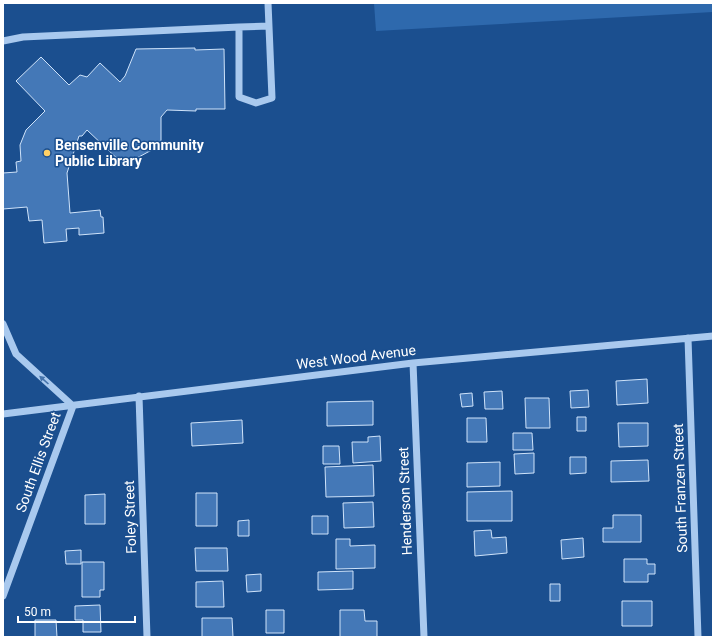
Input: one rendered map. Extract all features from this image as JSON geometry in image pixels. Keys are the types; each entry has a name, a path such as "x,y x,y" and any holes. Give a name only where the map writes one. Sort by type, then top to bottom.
{"street":[{"path":"239,27 239,97 256,103 272,98 268,3"},
{"path":"3,41 22,37 269,26"},
{"path":"3,324 16,354 73,406"},
{"name":"West Wood Avenue","path":"3,414 413,363 713,336"},
{"name":"South Franzen Street","path":"688,338 698,637"},
{"name":"Henderson Street","path":"413,363 424,637"},
{"name":"Foley Street","path":"139,396 147,637"},
{"name":"South Ellis Street","path":"3,596 73,406"}],"shaded area":[{"path":"374,3 713,3 713,12 376,31"}],"building":[{"name":"Bensenville Community Public Library","path":"195,48 195,50 224,49 225,109 196,109 196,111 167,110 161,117 161,145 124,165 87,130 82,136 79,136 67,173 70,213 100,210 101,217 103,217 104,233 79,235 79,228 66,229 67,241 44,243 42,220 29,221 27,207 3,209 3,173 17,172 16,162 21,161 20,145 26,130 45,111 16,81 41,57 69,85 80,75 87,77 100,63 120,82 125,76 136,49"},
{"path":"647,379 648,403 617,405 616,381"},
{"path":"588,390 589,407 571,408 570,391"},
{"path":"502,391 503,409 485,409 484,392"},
{"path":"472,393 473,406 462,407 460,394"},
{"path":"525,398 549,398 550,428 526,428"},
{"path":"373,401 373,425 327,426 327,402"},
{"path":"577,417 586,417 586,431 577,431"},
{"path":"467,418 486,418 487,442 467,442"},
{"path":"242,420 243,443 192,446 191,423"},
{"path":"618,423 648,423 648,446 619,447"},
{"path":"513,433 532,433 533,450 513,450"},
{"path":"380,436 381,461 353,463 352,442 368,442 368,437"},
{"path":"323,446 339,446 340,464 323,464"},
{"path":"534,453 534,473 515,474 514,454"},
{"path":"570,457 586,457 586,473 570,474"},
{"path":"648,460 649,481 611,482 611,461"},
{"path":"500,462 500,486 467,487 467,463"},
{"path":"373,465 374,496 326,497 325,467"},
{"path":"512,491 512,521 467,521 467,492"},
{"path":"196,493 217,493 217,526 196,526"},
{"path":"105,494 105,524 85,524 85,495"},
{"path":"373,502 374,527 344,528 343,503"},
{"path":"613,515 641,515 641,542 603,542 603,528 613,528"},
{"path":"312,516 328,516 328,534 312,534"},
{"path":"249,520 249,536 238,536 238,521"},
{"path":"491,530 492,538 506,537 507,553 475,556 474,531"},
{"path":"583,538 584,557 562,559 561,540"},
{"path":"336,539 350,539 350,546 375,545 375,568 336,569"},
{"path":"195,548 227,548 228,571 196,571"},
{"path":"81,550 81,564 66,564 65,551"},
{"path":"624,559 647,559 647,564 655,564 655,574 648,574 648,582 624,582"},
{"path":"82,562 104,562 104,590 100,590 100,597 82,597"},
{"path":"353,571 353,589 318,590 318,572"},
{"path":"261,574 261,591 247,592 246,575"},
{"path":"223,581 224,607 196,607 196,582"},
{"path":"550,584 560,584 560,601 550,601"},
{"path":"622,601 652,601 652,626 622,626"},
{"path":"100,605 101,632 83,632 83,620 75,620 75,606"},
{"path":"266,610 284,610 284,633 266,633"},
{"path":"340,610 364,610 365,621 377,621 377,637 340,637"},
{"path":"202,618 232,618 233,637 202,637"},
{"path":"35,620 56,620 57,637 35,637"}],"place":[{"name":"Bensenville Community Public Library","path":"47,153"}]}
